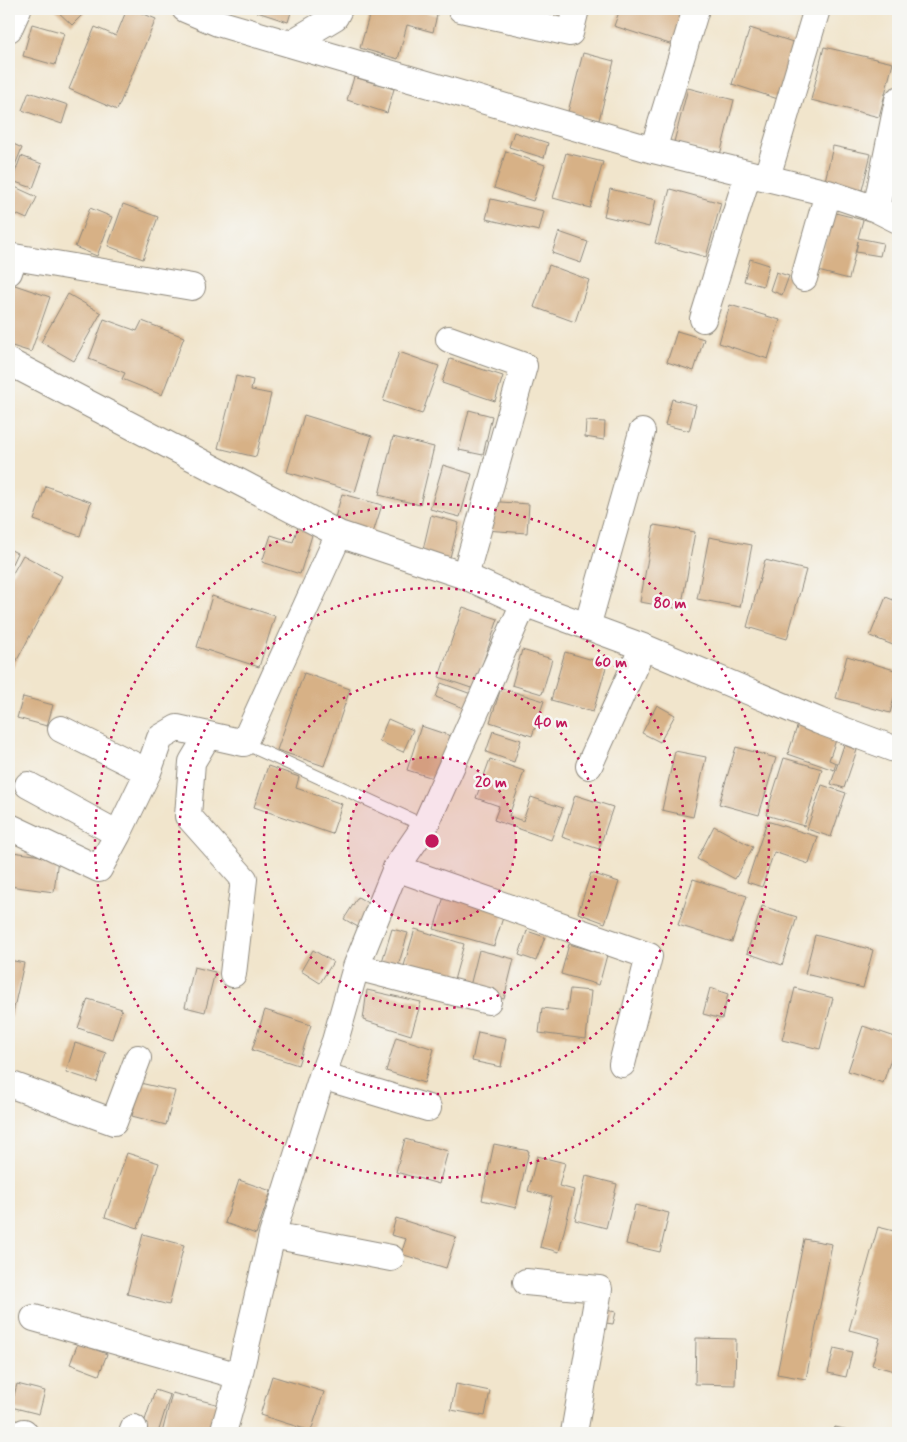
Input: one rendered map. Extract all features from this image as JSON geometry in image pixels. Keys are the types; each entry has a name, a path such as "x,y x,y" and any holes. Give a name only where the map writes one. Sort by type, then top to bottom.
{"street":[{"path":"9,29 18,9"},
{"path":"290,44 335,17 339,9"},
{"path":"461,9 570,33 576,9"},
{"path":"653,150 696,9"},
{"path":"702,319 758,175 817,9"},
{"path":"191,10 218,23 653,150 828,193 887,215 898,100"},
{"path":"804,278 828,193"},
{"path":"9,272 14,256 192,287"},
{"path":"449,339 524,366 465,576"},
{"path":"9,362 339,534 465,576 524,603 643,647 819,721 898,748"},
{"path":"587,626 642,432"},
{"path":"10,827 99,869 148,772 160,738 177,728 244,744 339,534"},
{"path":"223,1433 239,1376 272,1234 335,1041 356,967 396,868 425,826 524,603"},
{"path":"589,766 643,647"},
{"path":"61,729 148,772"},
{"path":"208,735 192,762 188,816 244,879 233,974"},
{"path":"28,786 118,834"},
{"path":"396,868 649,956 622,1064"},
{"path":"356,967 488,1001"},
{"path":"9,1084 114,1122 138,1058"},
{"path":"322,1076 428,1108"},
{"path":"272,1234 391,1258"},
{"path":"526,1282 599,1289 574,1433"},
{"path":"34,1318 239,1376"}],"lane":[{"path":"244,744 425,826"}],"building":[{"path":"55,9 88,9 72,25"},
{"path":"127,9 132,9 156,19 117,110 69,89 95,27 116,36"},
{"path":"248,9 292,9 288,22"},
{"path":"371,9 414,9 437,15 433,32 407,25 398,59 360,48"},
{"path":"620,9 691,9 679,47 614,26"},
{"path":"790,9 808,9 806,14"},
{"path":"32,24 64,33 55,65 23,56"},
{"path":"750,28 796,43 778,99 732,84"},
{"path":"824,47 893,63 879,117 811,100"},
{"path":"583,53 614,61 599,120 568,112"},
{"path":"354,77 394,89 387,113 347,100"},
{"path":"688,88 734,100 720,155 674,142"},
{"path":"29,92 68,105 62,124 22,110"},
{"path":"514,132 548,143 544,158 509,147"},
{"path":"9,142 22,148 9,180"},
{"path":"833,146 871,154 862,190 825,181"},
{"path":"506,151 545,165 533,201 494,188"},
{"path":"566,153 603,162 590,208 553,198"},
{"path":"21,156 42,164 33,188 12,181"},
{"path":"15,187 37,197 27,219 9,211 9,200"},
{"path":"610,189 656,200 649,227 604,216"},
{"path":"670,189 721,203 706,257 655,243"},
{"path":"491,199 544,211 539,231 486,219"},
{"path":"123,204 158,217 143,259 108,246"},
{"path":"90,208 112,217 97,256 75,247"},
{"path":"832,212 863,220 858,238 883,243 880,256 856,252 858,241 849,279 818,271"},
{"path":"559,232 588,242 581,263 552,253"},
{"path":"750,259 769,265 763,286 744,281"},
{"path":"549,265 589,280 575,322 534,307"},
{"path":"776,272 789,276 782,295 770,290"},
{"path":"9,283 50,297 31,352 9,345"},
{"path":"68,294 101,313 74,361 41,342"},
{"path":"730,305 780,320 768,359 719,343"},
{"path":"104,319 137,331 142,321 184,337 162,395 122,379 125,373 89,359"},
{"path":"677,331 704,339 694,371 667,362"},
{"path":"399,352 439,366 422,414 383,401"},
{"path":"450,359 503,376 495,401 442,383"},
{"path":"236,376 253,380 251,390 271,394 256,457 218,448"},
{"path":"672,399 696,405 689,431 665,425"},
{"path":"469,410 492,416 483,455 459,450"},
{"path":"304,415 372,436 355,492 287,472"},
{"path":"586,421 605,422 604,440 585,437"},
{"path":"393,437 434,447 420,505 379,495"},
{"path":"443,465 472,474 460,517 430,509"},
{"path":"46,486 91,502 80,536 34,520"},
{"path":"342,494 382,505 373,533 334,521"},
{"path":"487,501 529,504 527,533 485,530"},
{"path":"431,515 459,523 449,561 422,554"},
{"path":"654,525 695,532 681,609 640,602"},
{"path":"298,527 313,532 300,574 262,562 271,535 293,542"},
{"path":"709,537 752,545 740,607 697,599"},
{"path":"9,549 17,553 9,570"},
{"path":"23,555 62,576 9,675 9,580"},
{"path":"765,560 806,570 787,639 747,627"},
{"path":"212,596 275,616 259,667 197,647"},
{"path":"886,597 898,602 898,647 870,636"},
{"path":"463,607 498,619 474,689 439,677"},
{"path":"522,650 552,659 542,694 512,685"},
{"path":"565,652 607,664 593,712 551,700"},
{"path":"847,656 898,671 898,684 890,713 836,698"},
{"path":"304,673 350,689 324,766 277,750"},
{"path":"441,683 474,695 468,710 436,697"},
{"path":"501,688 544,701 532,736 490,722"},
{"path":"23,697 53,705 47,726 17,718"},
{"path":"657,705 675,715 660,742 642,733"},
{"path":"388,719 413,730 403,752 379,741"},
{"path":"798,724 837,737 829,760 836,763 834,770 788,754"},
{"path":"421,726 454,737 440,780 407,770"},
{"path":"493,731 521,740 514,762 486,752"},
{"path":"844,745 857,750 844,788 831,784"},
{"path":"736,747 776,758 759,815 719,804"},
{"path":"675,751 706,757 693,817 662,810"},
{"path":"784,758 822,769 804,826 766,815"},
{"path":"490,759 524,771 509,816 523,821 531,797 563,808 551,840 494,820 499,806 476,798"},
{"path":"268,766 299,777 296,788 342,804 332,834 254,807"},
{"path":"9,778 17,782 9,799"},
{"path":"822,785 846,793 831,837 807,829"},
{"path":"575,795 613,807 599,849 562,837"},
{"path":"767,821 818,837 809,864 774,852 762,887 747,882"},
{"path":"714,826 753,847 735,879 697,859"},
{"path":"12,852 58,858 54,892 9,886"},
{"path":"591,873 619,882 605,923 578,913"},
{"path":"693,879 747,896 732,942 678,925"},
{"path":"446,890 506,908 494,946 434,929"},
{"path":"358,897 371,905 358,927 344,919"},
{"path":"762,906 797,917 782,965 747,953"},
{"path":"392,929 408,933 396,973 380,968"},
{"path":"415,929 464,944 453,984 403,969"},
{"path":"527,931 545,937 536,961 519,955"},
{"path":"815,935 873,950 863,988 805,974"},
{"path":"569,944 607,955 599,985 561,974"},
{"path":"313,950 333,962 320,983 301,971"},
{"path":"479,950 514,959 504,999 469,990"},
{"path":"9,960 24,963 12,1017 9,1016"},
{"path":"194,967 215,972 205,1012 185,1007"},
{"path":"710,988 728,994 722,1019 703,1014"},
{"path":"795,988 833,998 820,1049 782,1040"},
{"path":"570,989 591,991 586,1039 539,1033 542,1008 567,1011"},
{"path":"367,990 421,1002 411,1035 363,1020"},
{"path":"88,999 122,1009 112,1039 78,1028"},
{"path":"265,1010 311,1025 298,1065 252,1050"},
{"path":"863,1026 898,1038 883,1083 848,1071"},
{"path":"478,1032 506,1038 501,1067 472,1061"},
{"path":"396,1037 434,1049 424,1083 386,1071"},
{"path":"75,1043 106,1053 97,1082 66,1072"},
{"path":"140,1083 175,1091 166,1125 132,1116"},
{"path":"405,1139 448,1151 439,1184 396,1172"},
{"path":"494,1144 529,1151 516,1208 482,1200"},
{"path":"127,1153 159,1163 138,1228 105,1217"},
{"path":"537,1156 565,1163 559,1186 574,1190 559,1252 540,1247 552,1197 528,1191"},
{"path":"586,1176 617,1184 606,1228 575,1220"},
{"path":"239,1180 271,1191 256,1234 225,1223"},
{"path":"635,1205 669,1213 660,1252 626,1244"},
{"path":"396,1218 456,1237 446,1268 401,1254 406,1239 391,1235"},
{"path":"878,1227 898,1232 898,1372 872,1365 880,1338 849,1330"},
{"path":"143,1234 184,1245 169,1305 127,1294"},
{"path":"804,1239 832,1244 806,1379 777,1374"},
{"path":"595,1308 616,1312 613,1324 592,1321"},
{"path":"696,1338 736,1339 735,1385 695,1384"},
{"path":"78,1343 107,1354 99,1375 70,1364"},
{"path":"834,1348 852,1352 846,1377 828,1373"},
{"path":"272,1376 324,1392 311,1431 260,1415"},
{"path":"17,1384 45,1391 39,1414 11,1407"},
{"path":"456,1384 490,1391 485,1416 451,1410"},
{"path":"155,1390 170,1395 158,1433 141,1432"},
{"path":"172,1393 220,1405 213,1433 162,1433"},
{"path":"835,1427 858,1432 858,1433 833,1433"}]}
